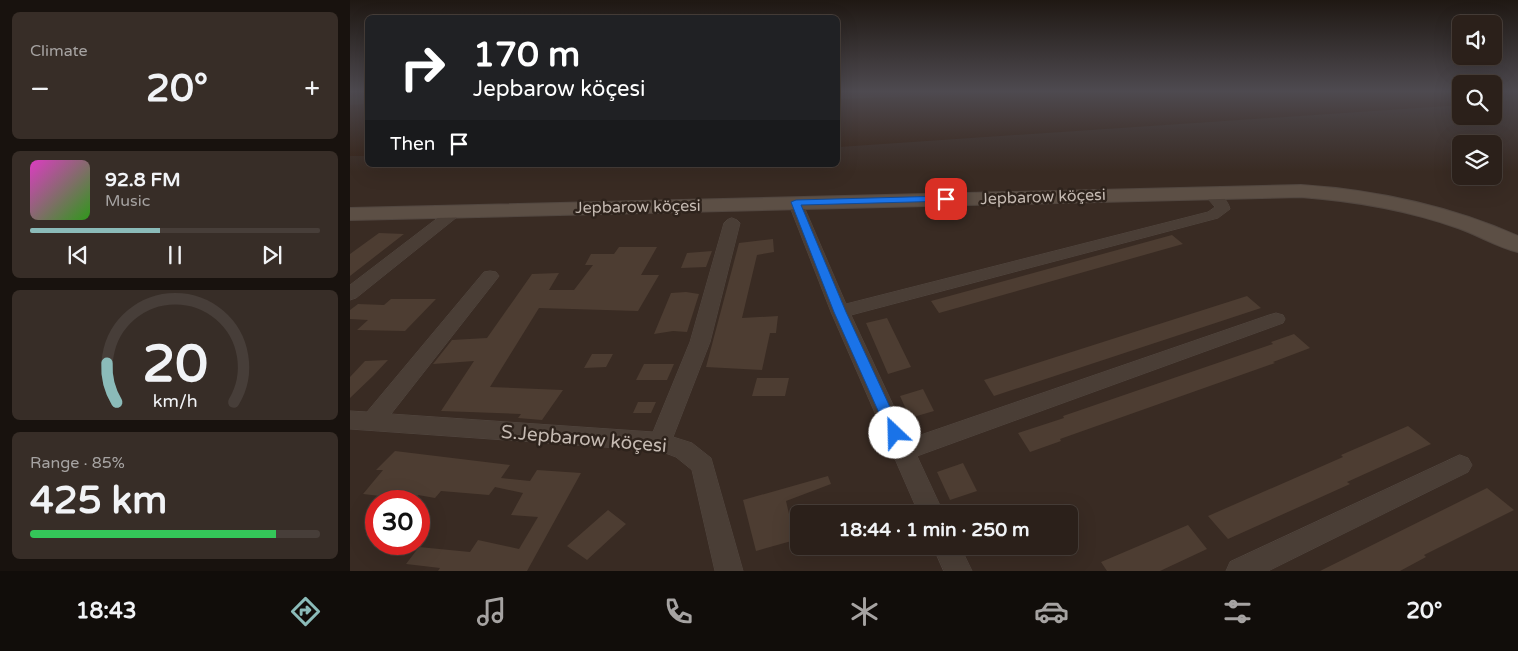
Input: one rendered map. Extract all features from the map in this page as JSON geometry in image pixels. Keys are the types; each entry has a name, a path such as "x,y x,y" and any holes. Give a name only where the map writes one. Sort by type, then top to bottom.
{"street":[{"name":"Jepbarow köçesi","path":"350,214 1209,192 1302,192 1365,198 1436,213 1496,234 1518,245"},
{"path":"840,312 1213,215 1224,209 1222,204 1209,192"},
{"path":"796,202 840,312 928,505"},
{"path":"350,294 457,210"},
{"path":"660,442 700,342 732,223"},
{"path":"373,422 490,276"},
{"path":"903,451 1276,319"},
{"name":"S.Jepbarow köçesi","path":"350,420 660,442 684,450 703,465 729,571"},
{"path":"1240,571 1460,465"},
{"path":"950,555 958,571"}],"shaded area":[{"path":"350,119 365,119 365,156 350,156"},
{"path":"840,119 1259,119 840,147"}],"building":[{"path":"379,233 404,234 350,276 350,254"},
{"path":"1172,235 1183,244 939,313 931,301"},
{"path":"773,239 774,252 757,255 742,318 778,316 776,333 770,333 762,370 706,367 739,243"},
{"path":"619,247 657,247 641,275 659,275 638,311 539,308 490,387 563,390 542,420 518,418 521,414 441,411 474,361 433,364 452,340 487,338 532,274 559,273 549,290 574,290 593,265 585,265 591,254 614,254"},
{"path":"712,251 706,267 681,268 687,253"},
{"path":"686,292 699,294 687,332 673,331 654,334 671,293"},
{"path":"1247,296 1261,308 994,396 984,380"},
{"path":"391,299 436,299 405,331 357,330 368,320 350,319 350,310 358,304 384,305"},
{"path":"887,318 911,367 888,374 866,323"},
{"path":"1294,334 1310,348 1273,362 1275,363 1060,439 1061,441 1030,452 1018,433 1273,344 1271,342"},
{"path":"592,354 613,354 606,367 584,368"},
{"path":"388,360 350,398 350,377 365,361"},
{"path":"644,364 674,364 667,380 636,380"},
{"path":"757,378 789,378 785,396 752,396"},
{"path":"923,389 934,411 910,418 900,396"},
{"path":"638,402 656,402 651,413 633,413"},
{"path":"1408,426 1431,444 1347,482 1350,484 1228,539 1208,516 1343,457 1341,455"},
{"path":"395,451 510,465 501,478 530,481 537,470 581,473 527,571 438,571 440,568 406,564 413,555 430,555 430,548 470,552 478,540 519,549 538,517 511,515 523,493 495,487 489,495 441,491 435,498 430,497 430,490 366,490 383,470 376,470"},
{"path":"963,463 977,491 950,500 937,472"},
{"path":"828,476 831,484 786,501 790,518 790,541 756,551 743,500"},
{"path":"1487,488 1514,510 1424,555 1426,557 1400,571 1320,571"},
{"path":"608,510 626,524 587,560 567,546"},
{"path":"1188,525 1207,549 1160,571 1107,571 1101,562"}],"route":[{"path":"895,433 840,312 796,202 946,199"}]}
